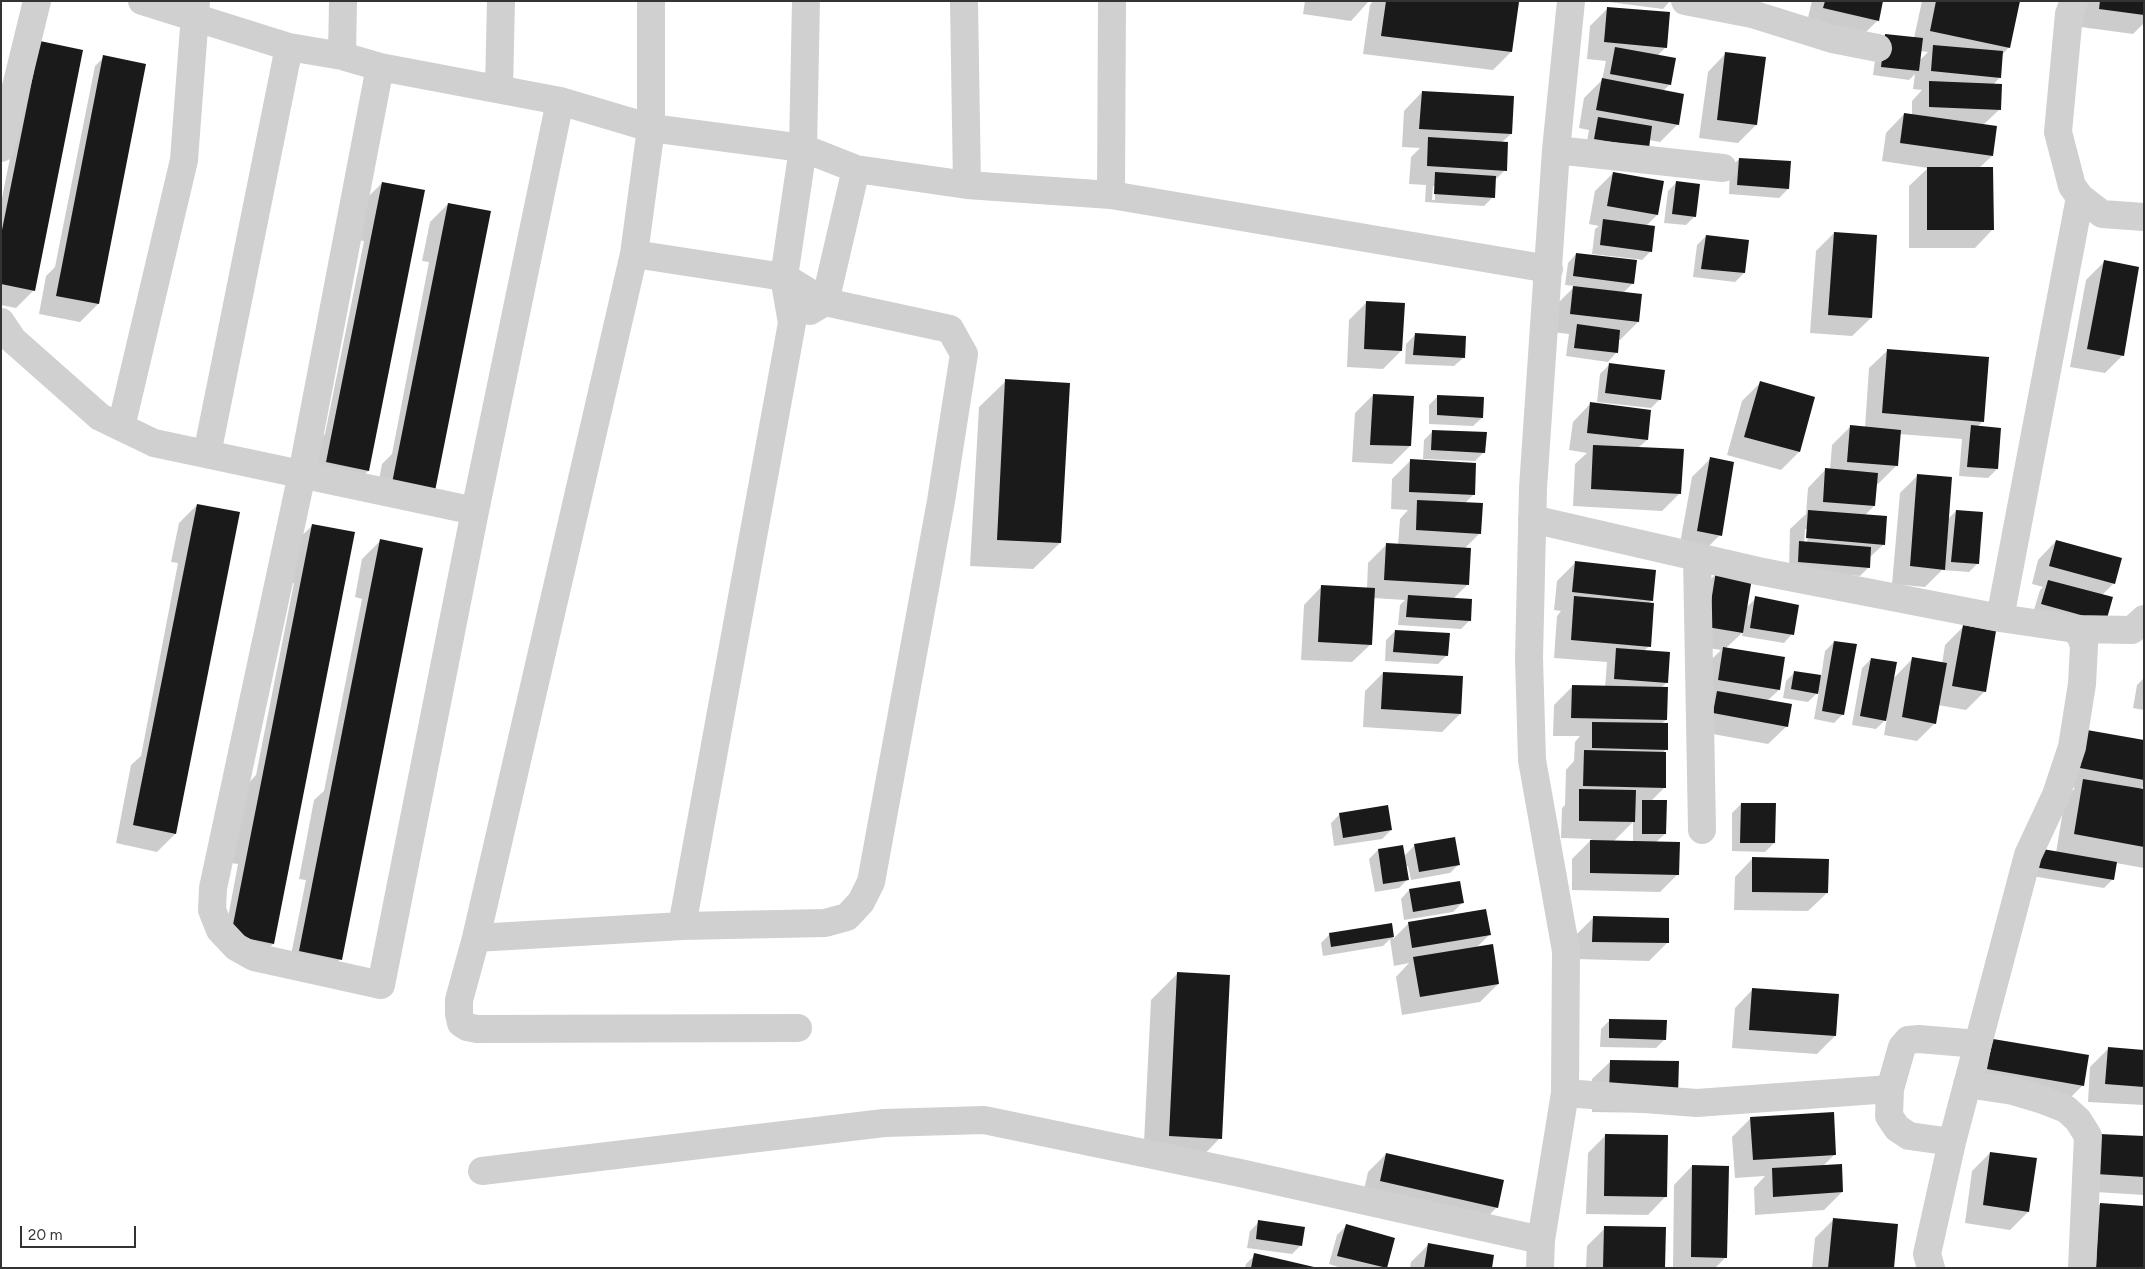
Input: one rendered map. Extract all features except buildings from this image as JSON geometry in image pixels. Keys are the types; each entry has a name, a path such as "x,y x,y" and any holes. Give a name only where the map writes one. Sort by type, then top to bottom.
{"street":[{"path":"1,148 37,1"},
{"path":"142,1 196,10 289,47 342,56 380,67 560,101 651,128 803,148 856,169 967,185 1111,195 1550,269"},
{"path":"342,56 343,1"},
{"path":"499,88 501,1"},
{"path":"652,1 651,128 634,254 476,938 459,1000 458,1014 461,1023 467,1027 477,1029 798,1028"},
{"path":"682,926 792,323 784,277 803,148 806,1"},
{"path":"964,1 967,185"},
{"path":"1111,195 1112,1"},
{"path":"1540,1268 1541,1240 1565,1094 1566,951 1532,760 1529,658 1532,519 1550,269 1556,150 1571,1"},
{"path":"1686,1 1752,14 1832,39 1878,48"},
{"path":"2074,1 2069,14 2058,132 2072,186 2080,197 2102,214 2144,217"},
{"path":"121,427 184,160 196,10"},
{"path":"207,454 289,47"},
{"path":"380,67 302,474 213,888 212,910 220,930 236,947 254,957 391,987 474,511 560,101"},
{"path":"1556,150 1723,168"},
{"path":"792,323 825,302 856,169"},
{"path":"2000,618 2080,197"},
{"path":"476,938 682,926 825,923 848,917 861,902 871,882 941,501 964,354 950,329 825,302 784,277 634,254"},
{"path":"1,322 13,340 100,417 154,443 474,511"},
{"path":"1532,519 1758,571 2000,618 2075,629 2132,630 2144,619"},
{"path":"1697,557 1702,830"},
{"path":"1932,1268 1927,1254 1952,1142 2028,855 2056,795 2072,747 2082,684 2084,646 2081,637 2075,629"},
{"path":"1952,1142 1909,1136 1897,1128 1889,1116 1890,1089 1902,1047 1908,1040 1919,1039 1978,1044"},
{"path":"1967,1084 2012,1091 2040,1099 2066,1109 2078,1120 2088,1136 2082,1268"},
{"path":"1565,1094 1697,1103 1890,1089"},
{"path":"482,1171 884,1123 984,1120 1240,1173 1541,1240"}]}
